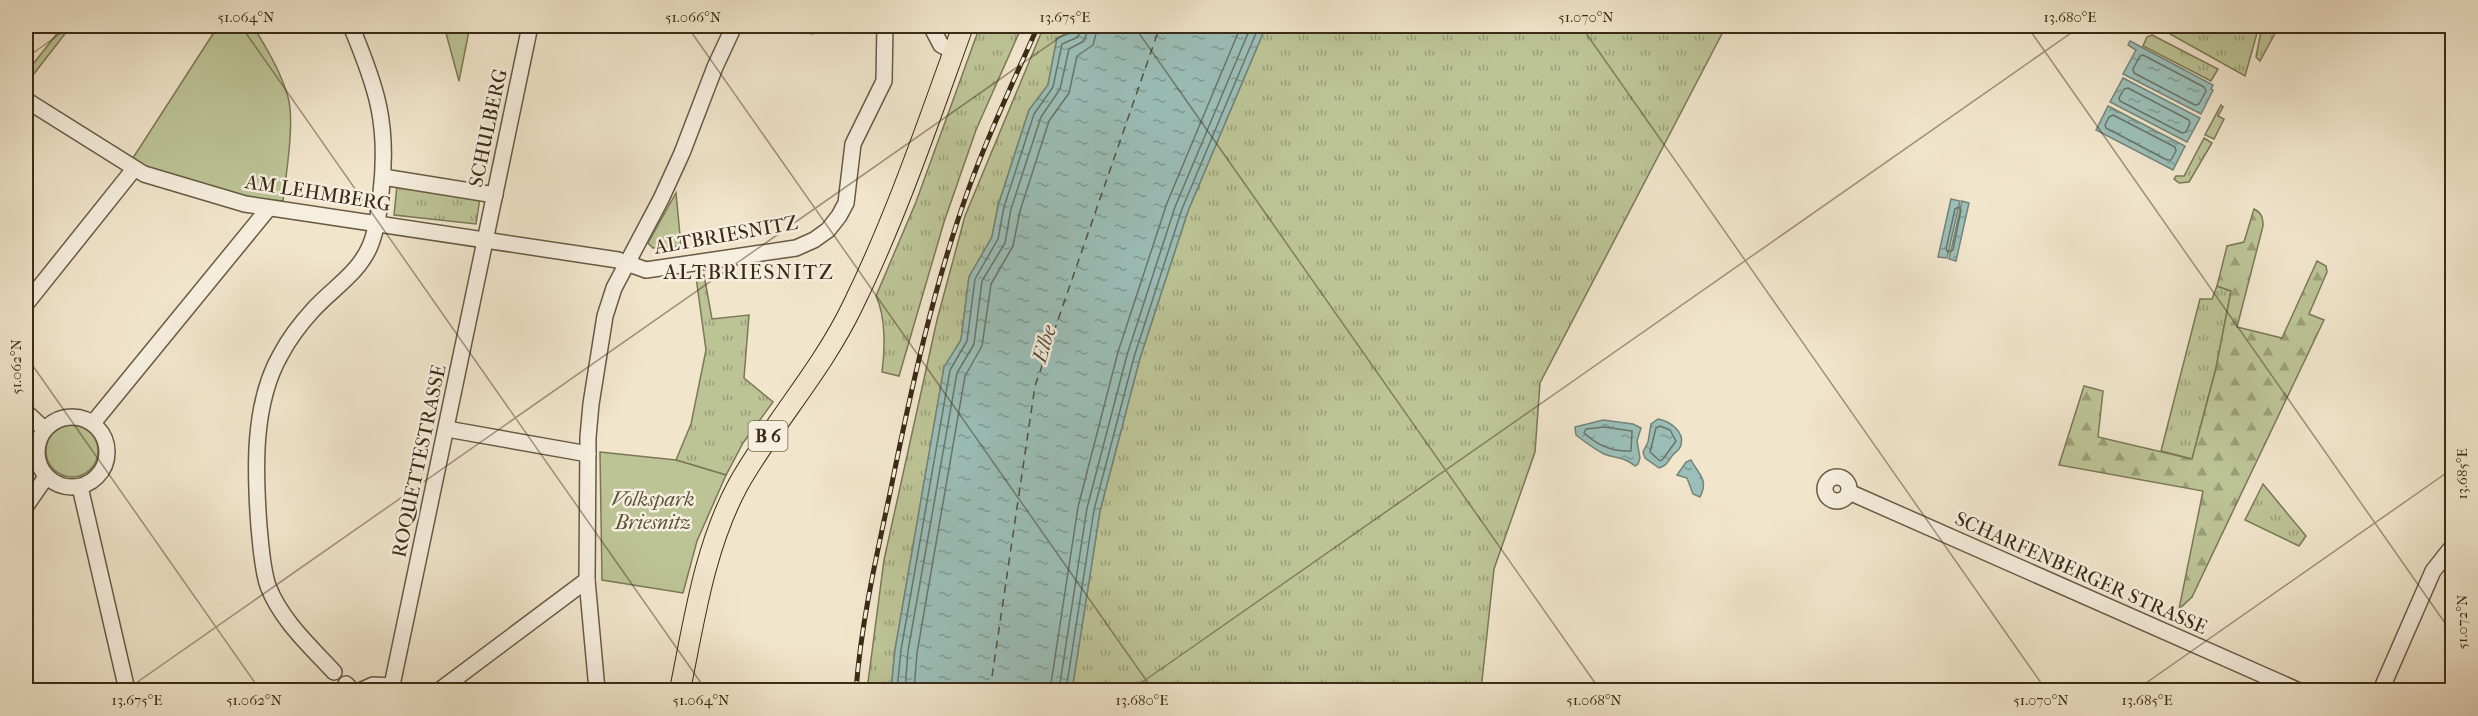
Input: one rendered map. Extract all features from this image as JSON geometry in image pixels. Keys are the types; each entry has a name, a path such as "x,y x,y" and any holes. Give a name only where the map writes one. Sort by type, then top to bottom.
{"main road":[{"name":"B 6","path":"680,690 712,546 726,513 737,488 762,445 833,343 853,307 900,199 963,26"}],"street":[{"path":"334,672 295,630 280,610 268,585 261,548 255,476 258,434 266,397 281,354 312,311 360,265 377,224 383,177 384,137 376,89 351,26"},
{"name":"SCHULBERG","path":"487,239 530,26"},
{"path":"597,690 587,580 588,454 591,404 605,316 626,261 661,199 682,153 715,67 734,26"},
{"name":"ALTBRIESNITZ","path":"626,261 646,270 771,252 796,248 814,240 828,230 840,216 846,203 853,144 884,81 885,26"},
{"path":"931,26 941,45 953,51"},
{"name":"AM LEHMBERG","path":"26,100 134,169 184,187 268,208 626,261"},
{"path":"26,304 134,169"},
{"name":"AM LEHMBERG","path":"383,177 495,195"},
{"path":"93,423 268,208"},
{"name":"ROQUETTESTRASSE","path":"392,688 487,239"},
{"path":"26,412 44,429"},
{"path":"69,416 93,423 100,430 107,447 107,460 97,477 80,487 69,488 55,484 46,477 37,460 37,444 44,429 56,420 69,416"},
{"path":"447,429 588,454"},
{"path":"26,506 46,477"},
{"path":"80,487 127,690"},
{"name":"SCHARFENBERGER STRASSE","path":"1849,492 2297,690"},
{"path":"2381,690 2433,571 2452,547"},
{"path":"440,690 587,580"},
{"path":"362,690 373,685 392,688"}],"green space":[{"path":"63,26 71,26 26,84 26,73"},
{"path":"218,26 253,26 273,60 285,88 291,120 283,201 243,197 152,171 147,166 143,167 131,161"},
{"path":"444,26 470,26 459,81"},
{"path":"980,26 1022,26 976,130 944,222 899,376 882,372 883,323 876,296 916,202"},
{"path":"1044,26 1077,26 1074,32 1057,38 1048,85 1029,110 998,206 992,237 969,277 961,340 944,368 895,650 891,690 867,690 884,560 937,320 965,216"},
{"path":"1266,26 1726,26 1540,383 1535,452 1494,569 1481,690 1072,690 1100,511 1140,358 1188,211"},
{"path":"2154,26 2259,26 2245,76 2170,34 2168,28 2162,31"},
{"path":"2262,26 2279,26 2260,61 2256,57"},
{"path":"2152,35 2218,69 2211,81 2143,46 2147,37"},
{"path":"2221,105 2223,107 2218,116 2224,119 2214,139 2205,135"},
{"path":"2204,138 2212,143 2189,182 2179,183 2174,179 2176,176 2184,176"},
{"path":"397,186 480,198 476,224 394,215"},
{"path":"676,193 681,246 653,248 648,243"},
{"path":"2254,209 2262,216 2263,226 2237,327 2282,338 2317,261 2326,266 2327,272 2309,314 2324,320 2192,597 2179,609 2203,491 2059,465 2084,386 2103,391 2098,437 2192,459 2216,368 2231,291 2217,286 2227,246 2244,242"},
{"path":"704,275 712,319 749,315 744,378 773,402 743,443 726,475 676,460 691,424 706,350 696,277"},
{"path":"2217,286 2231,291 2216,368 2192,459 2161,451 2200,299 2212,299"},
{"path":"67,425 77,425 91,432 98,451 91,470 77,477 67,477 57,473 50,466 46,456 46,446 50,436 57,429"},
{"name":"Volkspark Briesnitz","path":"600,452 676,460 726,475 697,541 683,593 602,580"},
{"path":"2263,484 2306,536 2299,546 2245,520"}],"water":[{"path":"806,26 827,26 823,31 811,34 806,31"},
{"name":"Elbe","path":"1077,26 1266,26 1188,211 1140,358 1100,511 1072,690 891,690 895,650 944,367 961,340 969,277 992,237 998,206 1029,110 1048,85 1057,38 1074,32"},
{"path":"2130,41 2213,85 2211,89 2213,90 2201,114 2123,74 2136,50 2128,45"},
{"path":"2123,78 2200,118 2187,142 2110,102"},
{"path":"2108,106 2185,146 2173,170 2096,130"},
{"path":"1951,199 1960,201 1947,258 1938,257"},
{"path":"1962,201 1969,203 1956,261 1949,259"},
{"path":"1658,419 1675,428 1682,440 1679,450 1667,464 1659,468 1645,458 1643,452 1648,442 1651,424"},
{"path":"1603,420 1633,424 1641,428 1637,441 1640,458 1638,464 1635,466 1623,459 1604,454 1576,435 1575,427"},
{"path":"1691,460 1704,486 1700,497 1693,494 1687,478 1677,475 1686,462"}],"ferry route":[{"path":"990,690 1035,386 1160,26"}],"railway":[{"path":"856,690 861,641 874,566 906,415 934,299 957,222 978,165 1038,26"}],"district":[{"name":"ALTBRIESNITZ","path":"749,272"}]}
